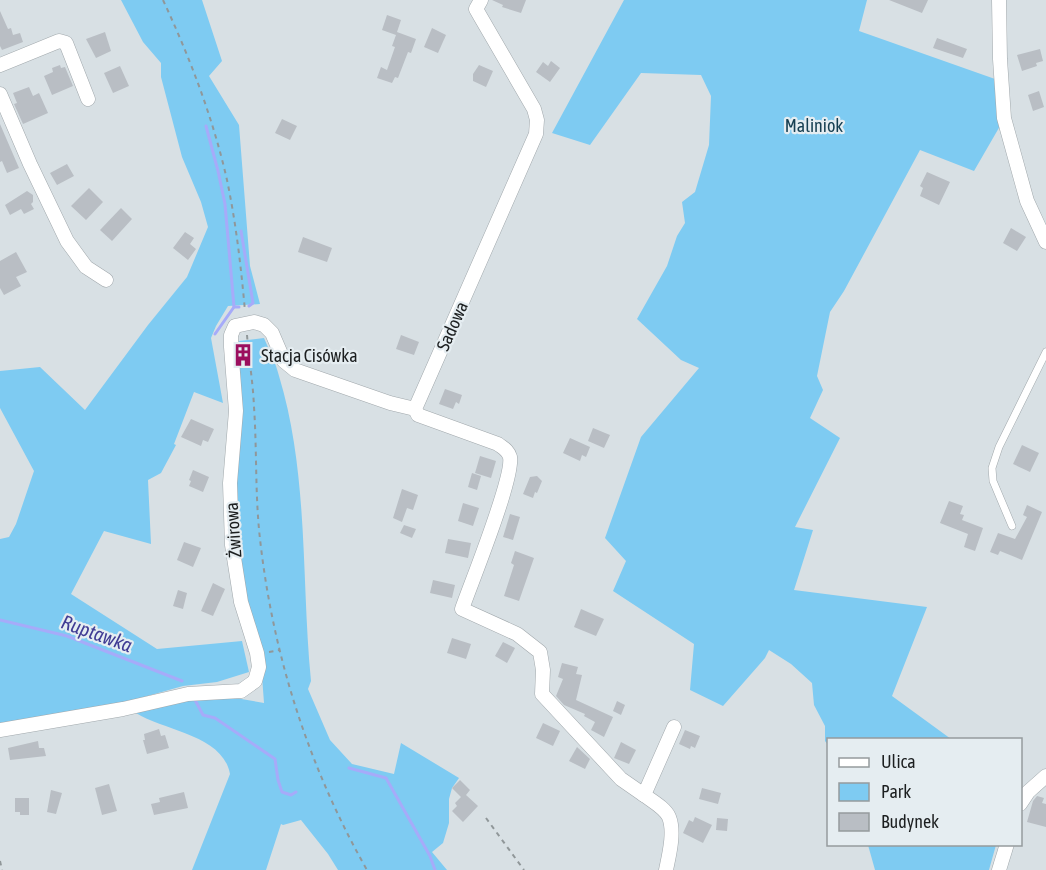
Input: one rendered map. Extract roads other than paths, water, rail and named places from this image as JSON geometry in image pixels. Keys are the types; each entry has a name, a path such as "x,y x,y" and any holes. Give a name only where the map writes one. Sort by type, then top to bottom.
{"street":[{"name":"Sadowa","path":"415,409 536,134 537,120 534,109 476,9 481,0"},
{"path":"999,0 1004,118 1027,201 1046,242"},
{"path":"0,65 59,41 66,43 88,99"},
{"path":"0,94 67,241 86,267 106,280"},
{"name":"Żwirowa","path":"0,730 123,709 188,694 241,691 255,681 259,667 257,653 241,602 232,545 230,483 236,411 231,335 235,326 254,322 264,326 272,333 284,361 296,370 390,403 415,409"},
{"path":"415,409 418,415 498,444 510,455 508,475 499,505 462,609 517,634 540,652 543,670 542,694 621,779 663,809 669,817 671,829 666,870"},
{"path":"644,795 674,728"},
{"path":"1022,801 1028,792 1046,776"},
{"path":"999,870 1006,846"}],"lane":[{"path":"1012,526 993,481 992,468 999,447 1046,352"}],"waterway":[{"path":"206,126 225,204 234,307"},
{"path":"241,231 253,303 249,306"},
{"path":"215,334 234,307 239,307"},
{"name":"Ruptawka","path":"0,620 67,636 182,681"},
{"name":"Ruptawka","path":"194,698 203,715 215,718 275,759 282,792 291,795 296,792"},
{"name":"Ruptawka","path":"349,768 386,778 430,856 435,870"}],"place":[{"name":"Stacja Cisówka","path":"243,355"}],"park label":[{"name":"Maliniok","path":"814,125"}]}
